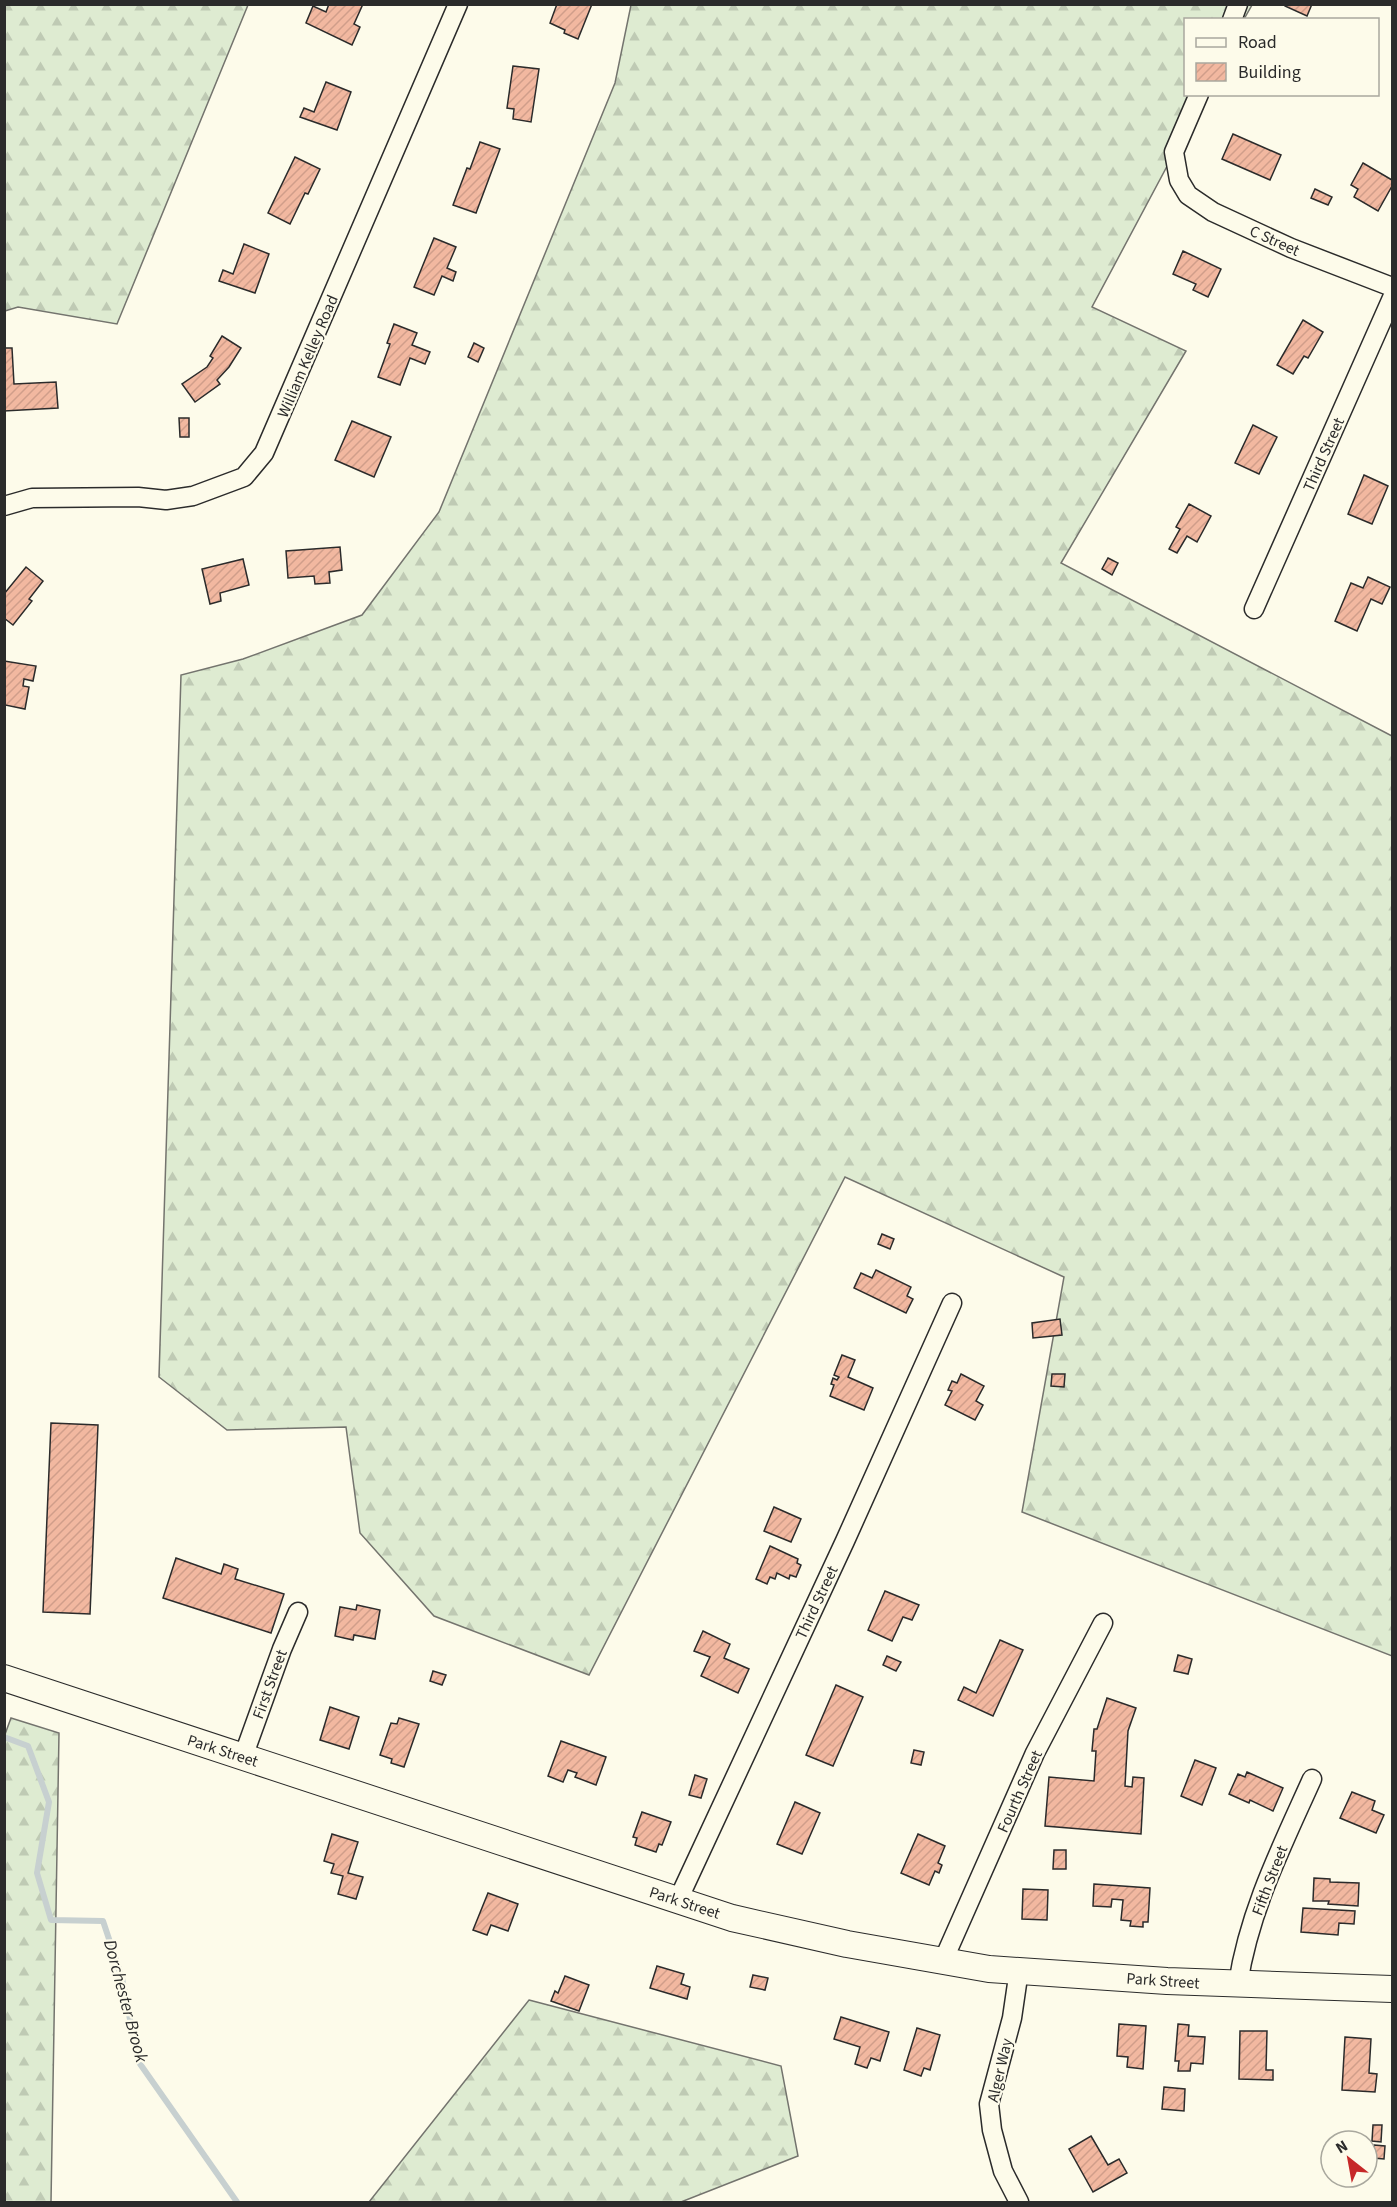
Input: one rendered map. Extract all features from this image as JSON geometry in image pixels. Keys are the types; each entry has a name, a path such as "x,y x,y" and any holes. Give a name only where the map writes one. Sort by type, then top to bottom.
{"main road":[{"name":"Park Street","path":"4,1678 732,1918 847,1944 1001,1970 1238,1984 1392,1989"}],"street":[{"name":"William Kelley Road","path":"4,506 32,498 138,497 166,500 193,496 244,477 264,453 458,4"},
{"name":"C Street","path":"1198,96 1174,152 1179,180 1188,195 1213,212 1291,248 1392,288"},
{"name":"Third Street","path":"1254,609 1392,298"},
{"name":"Third Street","path":"678,1900 845,1541 952,1303"},
{"name":"First Street","path":"243,1757 282,1649 298,1612"},
{"name":"Fourth Street","path":"943,1961 1035,1753 1103,1623"},
{"name":"Fifth Street","path":"1238,1984 1243,1951 1267,1880 1312,1779"},
{"name":"Alger Way","path":"1019,1970 1012,2018 997,2067 989,2104 992,2130 1002,2171 1019,2202"}],"green space":[{"path":"5,4 248,5 117,324 18,307 5,311"},
{"path":"631,5 1252,5 1245,18 1184,18 1184,96 1204,96 1092,307 1186,351 1061,563 1392,736 1392,1656 1022,1512 1064,1277 845,1177 589,1675 434,1616 360,1533 346,1427 227,1430 159,1377 181,675 243,659 362,615 439,512 615,83"},
{"path":"11,1718 59,1733 51,2202 5,2202 4,1737"},
{"path":"529,2000 781,2066 798,2156 681,2202 369,2202"}],"building":[{"path":"329,4 363,4 354,24 360,27 352,45 306,23 313,6 326,12"},
{"path":"557,4 592,4 578,39 550,23"},
{"path":"1285,4 1312,4 1307,16"},
{"path":"513,66 539,69 531,122 513,119 514,109 507,108"},
{"path":"326,82 351,92 337,130 300,117 304,108 314,112"},
{"path":"1233,134 1281,155 1270,180 1222,159"},
{"path":"480,142 500,149 476,213 453,205"},
{"path":"295,157 320,169 290,224 268,213"},
{"path":"1363,163 1392,180 1392,186 1378,211 1354,197 1358,189 1351,185"},
{"path":"1315,189 1332,197 1328,205 1311,198"},
{"path":"434,238 456,247 447,268 456,272 453,281 442,276 434,295 414,287"},
{"path":"244,244 269,254 255,293 219,281 223,270 233,274"},
{"path":"1183,251 1221,269 1208,297 1193,290 1196,284 1173,274"},
{"path":"1303,320 1323,332 1308,358 1304,356 1293,374 1277,365"},
{"path":"394,324 417,333 412,345 430,352 425,364 410,358 400,385 378,377 390,344 387,343"},
{"path":"222,336 241,348 217,380 220,384 195,402 182,384 207,367 213,358 210,356"},
{"path":"474,343 484,348 478,362 468,357"},
{"path":"4,348 12,348 14,384 56,382 58,408 4,411"},
{"path":"179,418 189,418 189,437 180,437"},
{"path":"352,421 391,437 374,477 335,460"},
{"path":"1253,425 1277,437 1259,474 1235,463"},
{"path":"1364,475 1388,486 1372,524 1348,514"},
{"path":"1189,504 1211,516 1197,542 1187,536 1177,553 1169,549 1180,529 1176,527"},
{"path":"340,547 342,570 329,572 330,583 315,584 314,576 288,578 286,551"},
{"path":"1108,558 1118,563 1112,575 1102,569"},
{"path":"243,559 249,585 220,593 221,601 210,604 202,569"},
{"path":"26,567 43,581 29,599 32,601 13,625 4,618 4,594"},
{"path":"1368,577 1390,587 1382,604 1371,599 1357,631 1335,621 1351,583 1363,588"},
{"path":"4,661 36,666 33,681 24,679 23,686 29,687 25,709 5,705"},
{"path":"882,1234 894,1239 890,1249 878,1244"},
{"path":"876,1270 911,1287 907,1296 913,1299 906,1313 854,1288 861,1273 872,1278"},
{"path":"1060,1319 1062,1335 1033,1338 1032,1323"},
{"path":"842,1355 855,1360 848,1377 873,1388 864,1410 830,1396 834,1385 831,1384 833,1378 837,1380 839,1377 834,1375"},
{"path":"961,1374 984,1386 976,1401 983,1405 975,1420 945,1405 952,1391 948,1390 952,1381 957,1383"},
{"path":"1052,1374 1065,1374 1064,1387 1051,1386"},
{"path":"51,1423 98,1425 90,1614 43,1612"},
{"path":"774,1507 801,1519 791,1542 764,1531"},
{"path":"770,1546 798,1559 797,1563 801,1565 796,1577 790,1575 789,1579 777,1573 775,1579 770,1577 767,1584 756,1579"},
{"path":"176,1558 221,1574 224,1564 238,1569 235,1579 284,1594 271,1633 163,1598"},
{"path":"885,1591 919,1605 912,1620 903,1617 892,1641 868,1630"},
{"path":"357,1605 380,1610 375,1639 354,1635 353,1640 335,1636 340,1607 356,1610"},
{"path":"703,1631 730,1644 724,1658 749,1669 738,1693 701,1676 710,1657 694,1651"},
{"path":"1000,1640 1023,1650 993,1716 958,1700 964,1687 976,1693"},
{"path":"1178,1655 1192,1659 1188,1674 1174,1671"},
{"path":"887,1656 901,1662 896,1671 883,1665"},
{"path":"433,1671 446,1675 442,1685 430,1681"},
{"path":"836,1685 863,1697 833,1766 806,1755"},
{"path":"1107,1698 1136,1708 1128,1731 1125,1786 1132,1787 1133,1777 1144,1778 1141,1834 1045,1826 1049,1777 1094,1781 1096,1751 1092,1751 1094,1729 1097,1729"},
{"path":"330,1707 359,1717 349,1749 320,1740"},
{"path":"399,1718 419,1724 404,1767 391,1763 392,1759 380,1755 391,1723 397,1724"},
{"path":"561,1741 606,1757 596,1785 575,1777 577,1773 568,1770 563,1782 548,1776"},
{"path":"914,1750 924,1752 921,1765 911,1763"},
{"path":"1195,1760 1216,1768 1202,1805 1181,1796"},
{"path":"1247,1772 1283,1788 1273,1811 1250,1800 1249,1803 1229,1794 1238,1774 1245,1777"},
{"path":"695,1775 707,1779 701,1798 689,1795"},
{"path":"1352,1792 1375,1801 1372,1810 1384,1815 1376,1833 1340,1818"},
{"path":"795,1802 820,1813 802,1854 777,1844"},
{"path":"642,1812 671,1822 662,1845 659,1844 656,1852 635,1845 637,1838 633,1837"},
{"path":"332,1834 358,1842 348,1873 363,1877 356,1899 338,1894 343,1876 331,1873 334,1864 324,1861"},
{"path":"918,1834 945,1846 938,1863 942,1865 939,1873 935,1871 929,1885 901,1873"},
{"path":"1054,1850 1066,1850 1066,1869 1053,1869"},
{"path":"1314,1878 1330,1879 1330,1882 1359,1883 1358,1906 1313,1901"},
{"path":"1094,1884 1150,1888 1148,1922 1143,1922 1143,1927 1130,1926 1131,1921 1121,1920 1123,1900 1112,1899 1111,1907 1093,1906"},
{"path":"1023,1889 1048,1890 1047,1920 1022,1919"},
{"path":"488,1893 518,1904 508,1931 491,1925 487,1935 473,1930"},
{"path":"1303,1908 1355,1911 1354,1924 1339,1923 1338,1935 1301,1932"},
{"path":"657,1966 684,1974 681,1984 690,1987 687,1999 650,1988"},
{"path":"753,1975 768,1978 765,1990 750,1987"},
{"path":"565,1976 589,1985 579,2011 551,2001 555,1991 558,1993"},
{"path":"841,2017 889,2032 880,2061 871,2058 867,2068 855,2064 860,2047 834,2039"},
{"path":"1119,2024 1146,2026 1143,2069 1127,2067 1128,2057 1117,2056"},
{"path":"1178,2024 1189,2025 1188,2036 1205,2037 1203,2064 1191,2063 1190,2071 1178,2071 1179,2061 1175,2061"},
{"path":"917,2028 940,2035 930,2070 924,2068 921,2076 904,2070"},
{"path":"1240,2031 1267,2031 1266,2070 1273,2070 1273,2080 1239,2079"},
{"path":"1345,2037 1371,2039 1369,2073 1377,2074 1375,2092 1342,2090"},
{"path":"1164,2087 1185,2089 1184,2111 1162,2109"},
{"path":"1373,2125 1382,2125 1381,2142 1379,2142 1379,2129 1373,2129"},
{"path":"1091,2136 1108,2165 1119,2159 1127,2173 1093,2192 1069,2149"},
{"path":"1379,2145 1385,2146 1384,2159 1379,2159"}],"waterway":[{"name":"Dorchester Brook","path":"4,1737 28,1746 49,1802 37,1873 51,1920 103,1921 122,1978 138,2061 237,2202"}]}
